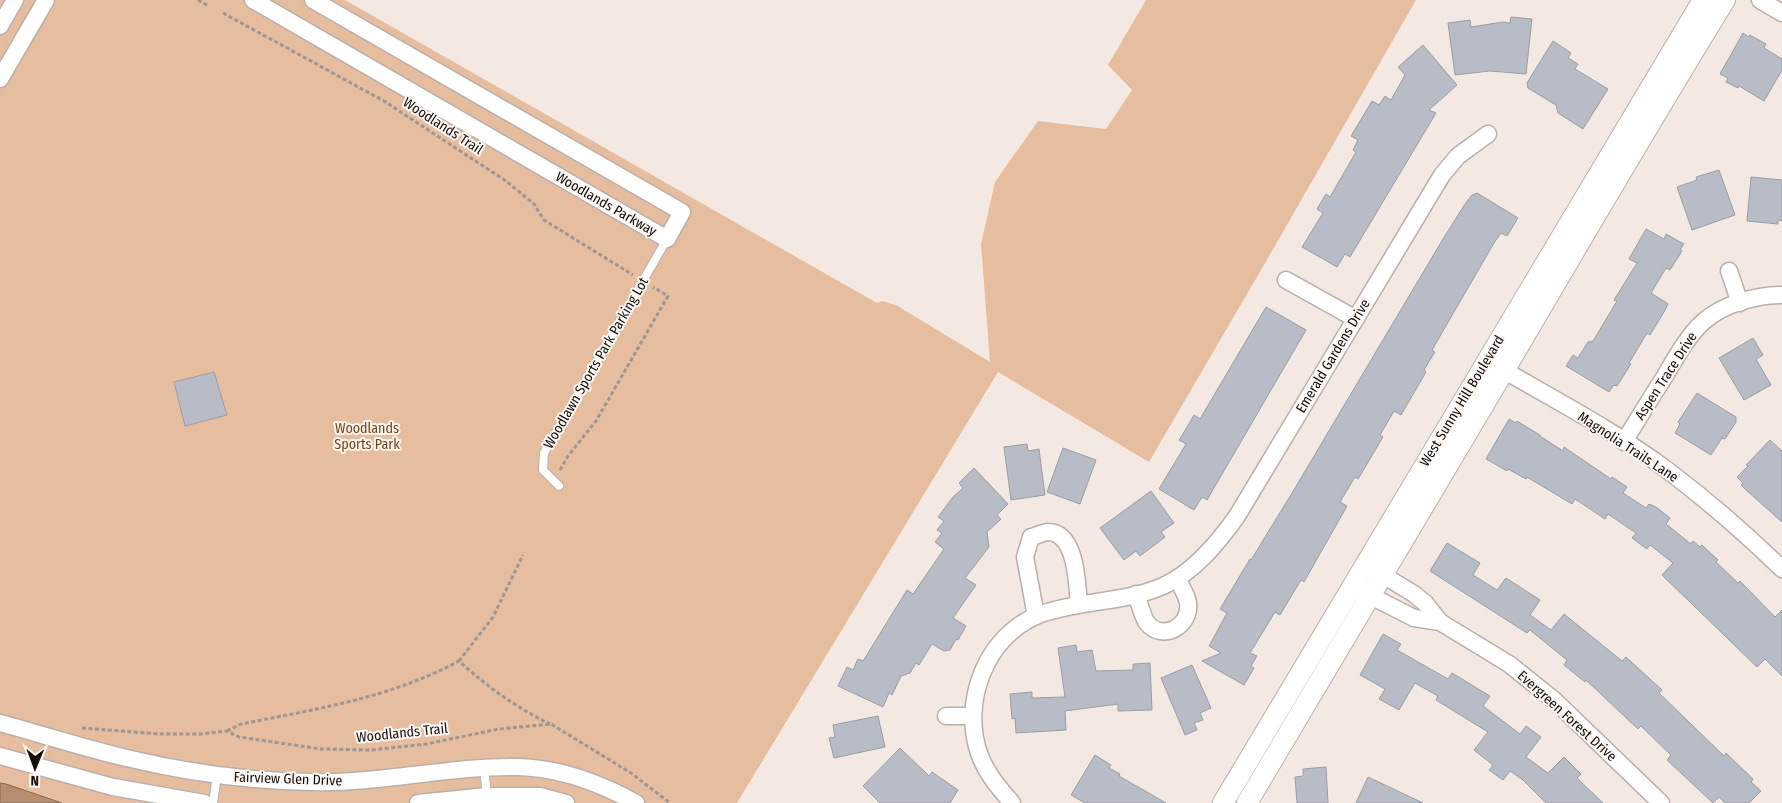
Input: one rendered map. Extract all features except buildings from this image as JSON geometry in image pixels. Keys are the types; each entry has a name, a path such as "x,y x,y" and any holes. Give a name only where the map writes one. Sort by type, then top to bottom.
{"street":[{"path":"0,26 15,0"},
{"path":"0,80 46,0"},
{"name":"Woodlands Parkway","path":"253,0 667,239 682,212 313,0"},
{"name":"West Sunny Hill Boulevard","path":"1247,803 1486,360 1703,0"},
{"name":"West Sunny Hill Boulevard","path":"1374,570 1504,371 1653,117 1725,0"},
{"path":"1760,0 1782,13"},
{"name":"Emerald Gardens Drive","path":"1012,803 986,771 975,740 972,716 976,689 984,668 994,650 1023,622 1036,616 1079,605 1112,600 1163,586 1198,562 1227,530 1442,175 1458,156 1488,134"},
{"path":"1729,270 1740,303"},
{"path":"1286,280 1356,319"},
{"name":"Aspen Trace Drive","path":"1624,442 1682,347 1704,322 1720,311 1740,303 1771,295 1782,295"},
{"name":"Magnolia Trails Lane","path":"1486,360 1624,442 1666,470 1717,511 1782,569"},
{"path":"1036,616 1025,557 1032,537 1047,532 1060,536 1069,549 1074,562 1079,605"},
{"name":"Evergreen Forest Drive","path":"1374,570 1414,594 1425,603 1440,622 1509,664 1554,700 1661,803"},
{"path":"1136,594 1146,623 1156,630 1170,632 1181,625 1187,617 1188,602 1177,578"},
{"name":"West Sunny Hill Boulevard","path":"1223,803 1362,591"},
{"name":"Evergreen Forest Drive","path":"1362,591 1414,618 1440,622"},
{"path":"946,716 972,716"},
{"name":"Fairview Glen Drive","path":"0,723 132,759 217,774 312,782 345,781 484,768 519,767 547,770 581,778 615,791 636,803"},
{"path":"0,756 113,787 204,803"},
{"path":"418,803 540,796 566,803"}],"lane":[{"name":"Woodlawn Sports Park Parking Lot","path":"559,486 543,470 544,452 667,239"},
{"path":"484,768 487,799"},
{"path":"213,803 217,774"}],"path":[{"path":"198,0 207,5"},
{"name":"Woodlands Trail","path":"223,13 392,106 506,181 534,204 544,220 636,276"},
{"path":"559,486 560,470 568,456 596,421 668,296 652,286"},
{"name":"Woodlands Trail","path":"79,728 161,734 200,734 228,731 241,724 367,698 436,673 459,661 493,617 523,555"},
{"path":"459,661 501,695 631,773 670,803"},
{"name":"Woodlands Trail","path":"228,731 239,737 320,749 371,750 426,744 499,730 551,724"}],"green space":[{"name":"Woodlands Sports Park","path":"0,0 345,0 877,303 882,301 896,305 990,362 981,244 995,182 1038,121 1106,129 1132,90 1108,65 1146,0 1416,0 1149,462 998,372 737,803 0,803"}],"shaded area":[{"path":"0,783 6,784 62,803 0,803"}]}
